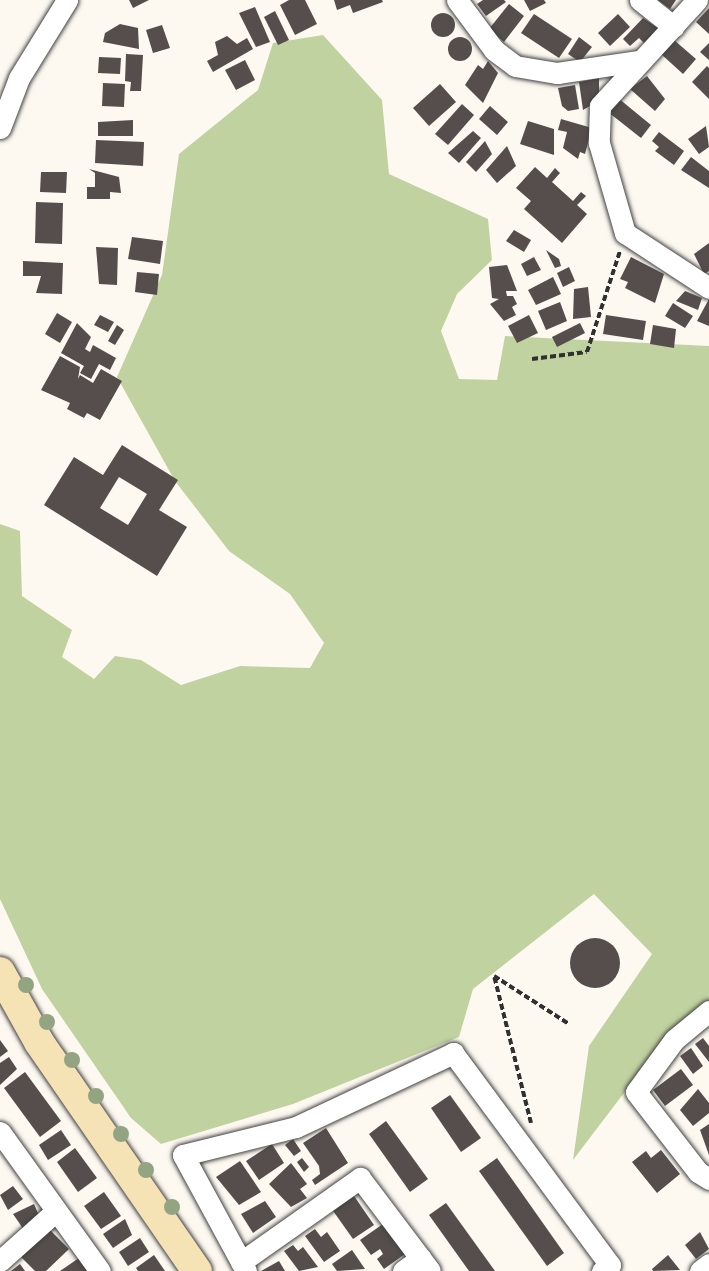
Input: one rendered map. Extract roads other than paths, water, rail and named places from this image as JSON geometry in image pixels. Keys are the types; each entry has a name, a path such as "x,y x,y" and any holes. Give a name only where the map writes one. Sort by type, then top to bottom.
{"street":[{"path":"0,128 19,78 67,0"},
{"path":"457,0 488,44 515,66 557,73 637,61"},
{"path":"640,0 674,27"},
{"path":"697,0 674,27 637,61 600,106 599,143 625,233 709,288"},
{"path":"0,972 39,1042 197,1271"},
{"path":"707,1019 674,1040 636,1092 698,1172 709,1179"},
{"path":"403,1271 425,1264 360,1178 244,1266 183,1155 297,1127 453,1053 610,1265 602,1271"},
{"path":"0,1132 100,1271"},
{"path":"0,1261 56,1211"},
{"path":"700,1271 709,1264"}]}
